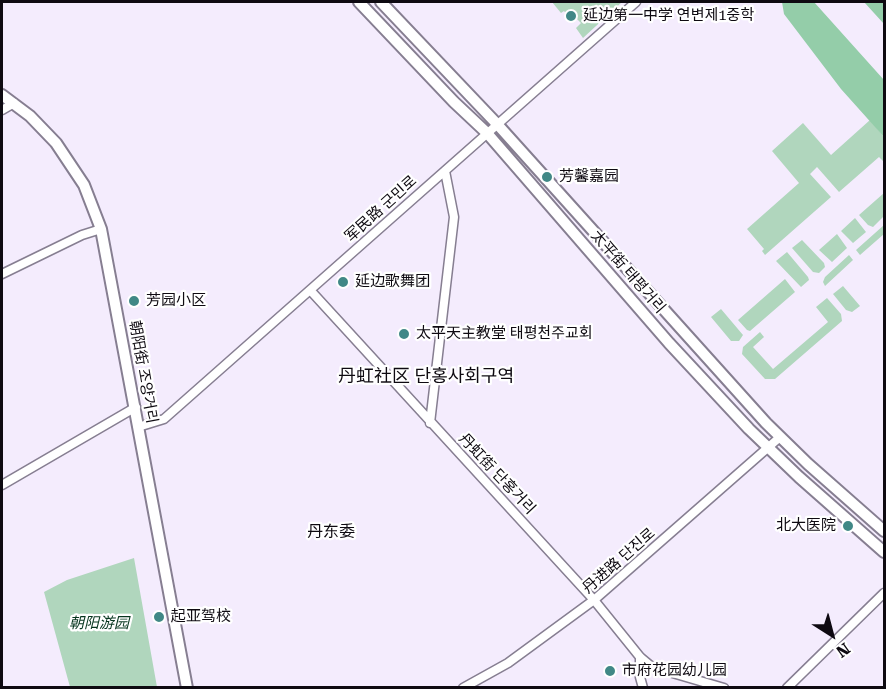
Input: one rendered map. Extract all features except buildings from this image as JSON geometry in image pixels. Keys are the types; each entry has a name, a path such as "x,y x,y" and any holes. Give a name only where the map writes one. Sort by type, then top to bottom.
{"main road":[{"name":"太平街 태평거리","path":"359,2 454,102 487,133 669,343 768,448 885,552"},
{"name":"太平街 태평거리","path":"381,2 498,124 780,438 885,531"},
{"name":"朝阳街 조양거리","path":"2,94 44,130 69,162 92,201 101,229 188,687"}],"street":[{"name":"军民路 군민로","path":"138,427 164,419 636,2"},
{"path":"2,110 14,103"},
{"path":"430,423 454,218 445,171"},
{"path":"2,273 82,235 101,229"},
{"name":"丹虹街 단홍거리","path":"310,290 594,600 640,657"},
{"path":"2,484 136,407"},
{"name":"丹进路 단진로","path":"463,687 508,663 594,600 780,438"},
{"path":"787,687 885,593"},
{"path":"640,657 640,676 643,687"},
{"path":"640,657 652,667 724,687"}],"green space":[{"path":"552,2 622,2 583,38 576,28 581,23 572,14 569,17 564,11 561,13"},
{"path":"782,2 814,2 884,80 884,137 841,89 784,14"},
{"path":"864,2 884,2 884,24"},
{"path":"870,120 884,137 884,162 879,157 839,192 817,167 810,174 831,197 765,255 762,251 764,249 747,229 799,183 772,151 803,123 831,155"},
{"path":"884,193 884,216 873,227 868,225 859,215"},
{"path":"855,218 866,232 853,243 841,231"},
{"path":"884,225 884,234 860,255 856,250"},
{"path":"837,234 847,248 832,262 819,250"},
{"path":"802,240 824,263 825,267 819,273 813,272 792,248"},
{"path":"787,252 808,277 809,280 801,287 776,261"},
{"path":"849,255 853,260 825,286 823,282 825,277"},
{"path":"785,279 795,292 750,331 747,330 738,320"},
{"path":"843,286 860,306 852,312 846,310 833,294"},
{"path":"827,298 841,314 842,321 775,379 765,379 742,354 743,347 760,332 764,337 753,347 773,369 828,322 816,307"},
{"path":"721,309 743,335 739,341 731,341 711,317"},
{"name":"朝阳游园","path":"134,558 157,687 70,687 44,592 67,580"}],"place":[{"name":"延边第一中学 연변제1중학","path":"571,16"},
{"name":"芳馨嘉园","path":"547,177"},
{"name":"延边歌舞团","path":"343,282"},
{"name":"芳园小区","path":"134,301"},
{"name":"太平天主教堂 태평천주교회","path":"404,334"},
{"name":"北大医院","path":"848,526"},
{"name":"起亚驾校","path":"159,617"},
{"name":"市府花园幼儿园","path":"610,671"}],"district":[{"name":"丹虹社区 단홍사회구역","path":"426,377"},
{"name":"丹东委","path":"331,532"}]}
